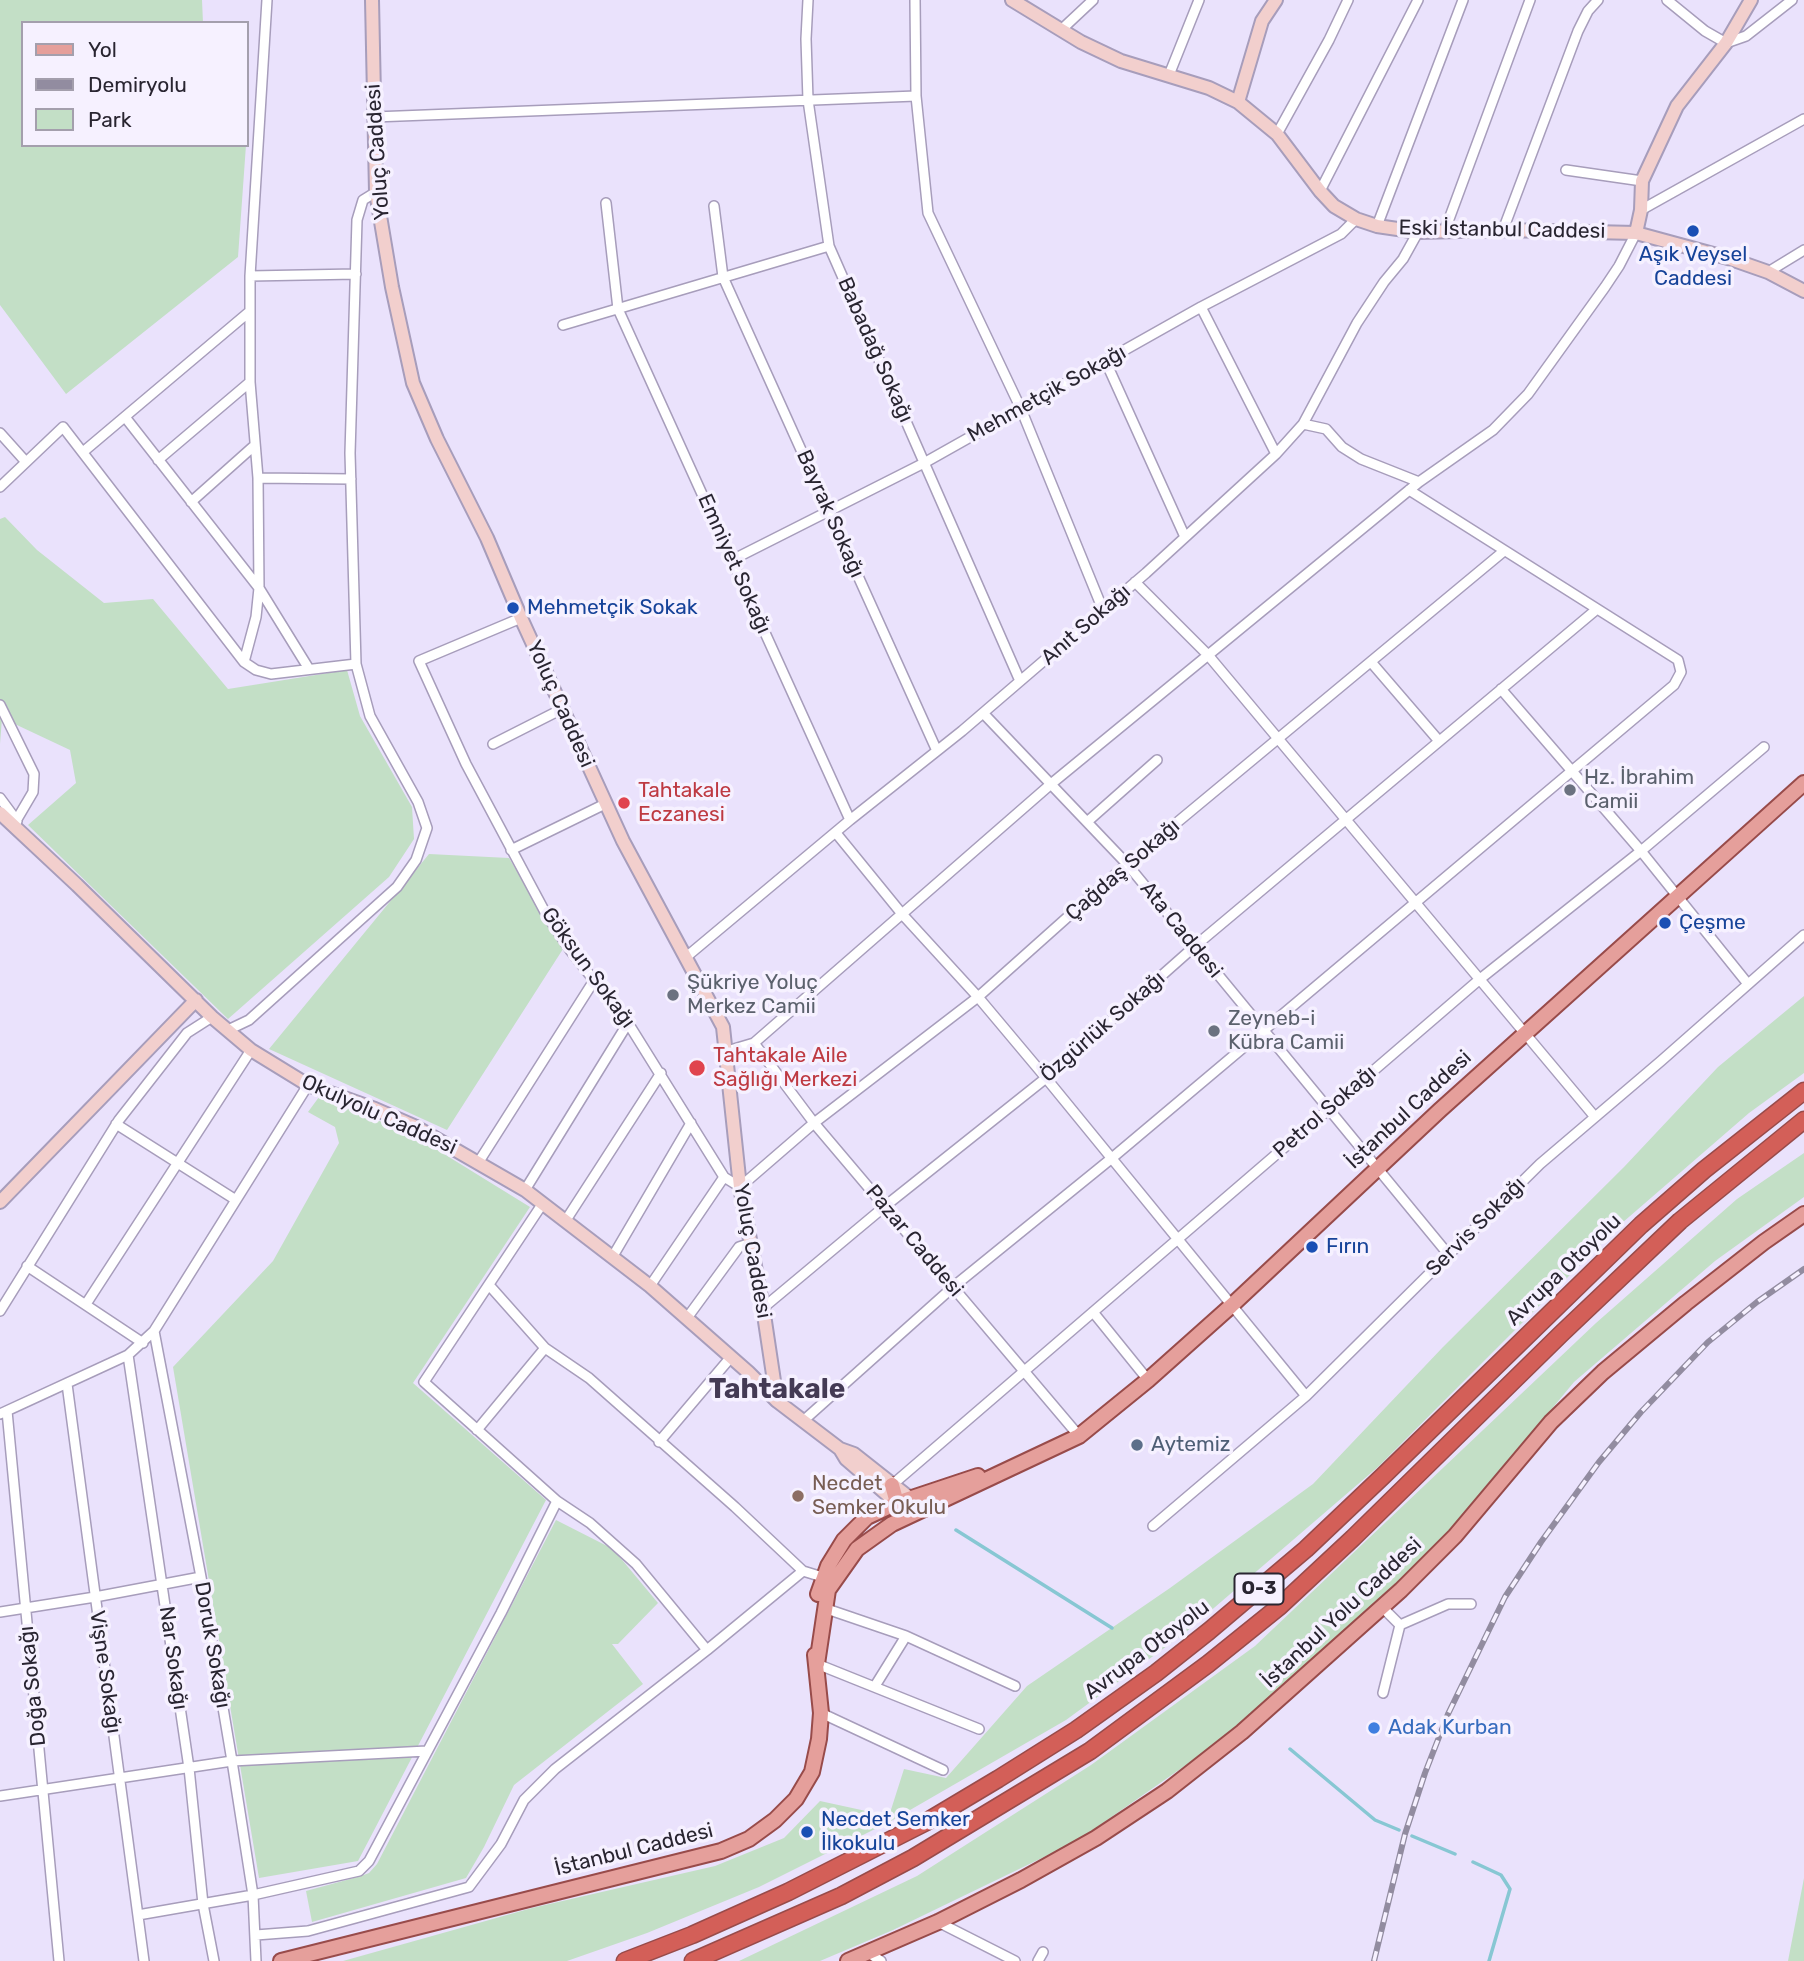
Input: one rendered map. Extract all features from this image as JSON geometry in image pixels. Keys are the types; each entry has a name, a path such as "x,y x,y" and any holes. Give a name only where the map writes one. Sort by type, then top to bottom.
{"highway":[{"name":"Avrupa Otoyolu","path":"625,1961 692,1935 788,1892 926,1822 1076,1730 1156,1673 1306,1549 1641,1225 1703,1170 1804,1091"},
{"name":"Avrupa Otoyolu","path":"693,1961 829,1901 913,1858 1090,1751 1158,1703 1280,1606 1381,1512 1651,1247 1715,1191 1804,1120"}],"main road":[{"name":"İstanbul Caddesi","path":"332,1949 721,1851 749,1839 775,1821 796,1799 812,1772 819,1739 821,1713 812,1639 818,1593 857,1549 892,1524 1079,1436 1148,1380 1231,1306 1525,1032 1804,783"},
{"name":"İstanbul Yolu Caddesi","path":"848,1961 938,1922 1021,1881 1096,1838 1167,1791 1242,1732 1382,1607 1455,1536 1551,1422 1602,1372 1754,1250 1804,1214"},
{"name":"İstanbul Caddesi","path":"817,1664 828,1590 828,1566 844,1540 867,1517 904,1501 1036,1456"},
{"path":"892,1485 904,1501 915,1506 942,1502"},
{"path":"867,1542 904,1501"},
{"path":"281,1961 332,1949"},
{"path":"298,1961 332,1949"}],"street":[{"path":"244,662 256,617 259,588 258,478 250,382 249,312 267,0"},
{"name":"Yoluç Caddesi","path":"372,0 376,192 391,286 413,383 437,439 487,538 605,804 647,888 723,1027 740,1186 777,1401"},
{"name":"Babadağ Sokağı","path":"808,0 808,100 829,246 1020,681"},
{"path":"915,0 916,96 928,213 1021,409 1103,610"},
{"name":"Eski İstanbul Caddesi","path":"1012,0 1060,30 1121,61 1209,88 1238,102 1277,134 1334,206 1356,219 1377,226 1418,232 1503,230 1636,233 1728,258 1768,272 1804,291"},
{"path":"1060,30 1093,0"},
{"path":"1168,75 1199,0"},
{"path":"1238,102 1262,21 1276,0"},
{"path":"1277,134 1348,0"},
{"path":"1320,191 1418,0"},
{"path":"1377,226 1463,0"},
{"path":"1445,230 1530,0"},
{"path":"1503,230 1578,31 1588,11 1598,0"},
{"path":"1667,0 1705,31 1726,43 1745,36 1793,0"},
{"path":"727,1051 754,1043 1051,784 1409,490 1493,430 1528,394 1619,267 1636,233 1642,210 1642,181 1677,106 1726,43 1751,0"},
{"path":"374,117 916,96"},
{"path":"1642,210 1804,119"},
{"path":"1566,170 1642,181"},
{"path":"228,1030 249,1020 397,887 416,860 427,828 418,802 370,716 356,664 351,479 357,220 363,200 376,192"},
{"name":"Emniyet Sokağı","path":"606,203 618,309 850,820"},
{"name":"Bayrak Sokağı","path":"714,206 723,277 937,751"},
{"name":"Mehmetçik Sokağı","path":"732,561 924,463 1200,307 1341,234 1356,219"},
{"name":"Anıt Sokağı","path":"685,958 983,713 1135,582 1276,454 1303,424 1357,323 1403,259 1418,232"},
{"path":"563,325 829,246"},
{"path":"1768,272 1804,250"},
{"path":"250,276 356,274"},
{"path":"1200,307 1276,454"},
{"path":"83,452 249,312"},
{"path":"1105,360 1185,537"},
{"path":"158,460 250,382"},
{"path":"125,417 259,588 309,669"},
{"path":"1303,424 1326,429 1342,447 1361,458 1419,482"},
{"path":"0,487 63,427 244,662 256,670 271,674 356,664"},
{"path":"0,433 26,462"},
{"path":"191,502 256,445"},
{"path":"258,478 351,479"},
{"path":"803,1421 953,1287 1112,1158 1674,685 1681,673 1678,660 1409,490"},
{"name":"Çağdaş Sokağı","path":"740,1186 814,1123 978,997 1127,864 1504,551"},
{"path":"1135,582 1209,655 1595,1117"},
{"name":"Özgürlük Sokağı","path":"763,1308 1046,1078 1195,946 1597,609"},
{"name":"Göksun Sokağı","path":"521,618 419,661 466,764 510,850 570,950 628,1023 724,1177 740,1186"},
{"path":"1371,662 1439,741"},
{"path":"1501,689 1641,851 1748,984"},
{"path":"0,705 34,774 33,792 15,824"},
{"path":"494,744 562,709"},
{"name":"Ata Caddesi","path":"983,713 1127,864 1448,1254"},
{"name":"Petrol Sokağı","path":"892,1485 1480,979 1641,851 1764,747"},
{"path":"1087,822 1157,760"},
{"path":"0,798 15,824"},
{"path":"510,850 605,804"},
{"name":"Okulyolu Caddesi","path":"0,813 15,824 212,1017 251,1050 308,1086 375,1109 414,1126 524,1190 650,1286 777,1401 840,1449"},
{"path":"836,833 902,914 978,997 1046,1078 1306,1396"},
{"name":"Servis Sokağı","path":"1153,1526 1306,1396 1540,1164 1804,935"},
{"path":"478,1163 595,979"},
{"path":"0,1202 196,1000"},
{"path":"0,1311 116,1124 187,1033 212,1017"},
{"path":"524,1190 628,1023"},
{"name":"Pazar Caddesi","path":"754,1043 814,1123 1079,1436"},
{"path":"86,1304 251,1050"},
{"path":"566,1220 661,1073"},
{"path":"3,1413 128,1355 143,1343 154,1331 308,1086"},
{"path":"613,1256 691,1123"},
{"path":"116,1124 236,1200"},
{"path":"650,1286 724,1177"},
{"path":"543,1203 424,1382 557,1502 590,1523 636,1564 707,1650"},
{"path":"687,1318 739,1247 751,1243"},
{"path":"27,1266 143,1343"},
{"path":"489,1285 544,1349 589,1378 803,1571 829,1579"},
{"path":"1093,1312 1148,1380"},
{"name":"Doruk Sokağı","path":"154,1331 201,1577 232,1762 253,1895 256,1961"},
{"path":"477,1430 544,1349"},
{"name":"Nar Sokağı","path":"128,1355 189,1768 203,1904 214,1961"},
{"path":"659,1442 731,1357"},
{"name":"Vişne Sokağı","path":"67,1384 144,1961"},
{"name":"Doğa Sokağı","path":"3,1413 26,1608 58,1961"},
{"path":"840,1449 853,1454 892,1485"},
{"path":"840,1449 846,1459 904,1501"},
{"path":"138,1915 253,1895 359,1871 369,1861 557,1502"},
{"path":"256,1935 308,1931 470,1887 501,1844 524,1800 555,1769 803,1571"},
{"path":"0,1612 201,1577"},
{"path":"1400,1625 1448,1604 1471,1604"},
{"path":"1382,1607 1400,1625"},
{"path":"824,1608 906,1636 1015,1686"},
{"path":"1383,1693 1400,1625"},
{"path":"875,1686 906,1636"},
{"path":"817,1664 978,1729"},
{"path":"821,1713 943,1770"},
{"path":"0,1796 232,1762 427,1751"},
{"path":"938,1922 1015,1961"},
{"path":"867,1952 881,1961"}],"green space":[{"path":"0,0 202,0 203,21 21,21 21,147 246,147 238,257 66,394 0,305"},
{"path":"5,517 37,550 104,603 153,599 228,689 347,670 360,716 412,807 414,839 389,877 228,1019 28,825 76,783 70,750 2,718 0,744 0,519"},
{"path":"429,854 509,858 563,949 447,1130 269,1049"},
{"path":"1804,996 1804,1073 1749,1113 1622,1223 1379,1466 1186,1632 1066,1720 891,1821 759,1887 647,1933 567,1961 343,1961 532,1908 715,1866 784,1838 820,1801 889,1816 904,1769 946,1778 1027,1686 1170,1588 1313,1484 1443,1347 1624,1167 1718,1067"},
{"path":"319,1097 410,1133 530,1207 413,1383 546,1500 358,1861 259,1878 173,1367 273,1261 339,1143 335,1127 308,1112"},
{"path":"1804,1153 1804,1197 1715,1261 1574,1382 1454,1527 1365,1614 1219,1742 1077,1841 893,1930 820,1961 739,1961 917,1876 1091,1765 1255,1646 1596,1323 1737,1199"},
{"path":"556,1520 613,1549 658,1603 618,1644 612,1644 643,1684 514,1785 466,1878 312,1922 306,1891 369,1873 377,1864"},
{"path":"1804,1878 1804,1961 1788,1961"}],"waterway":[{"path":"956,1530 1112,1628"},
{"path":"1290,1749 1375,1820 1399,1830"},
{"path":"1412,1836 1455,1854"},
{"path":"1473,1862 1501,1875 1510,1889 1489,1961"}],"railway":[{"path":"1374,1961 1405,1834 1425,1773 1448,1714 1505,1597 1599,1462 1641,1412 1708,1342 1757,1302 1804,1269"}],"place":[{"name":"Aşık Veysel Caddesi","path":"1693,231"},
{"name":"Mehmetçik Sokak","path":"513,608"},
{"name":"Hz. İbrahim Camii","path":"1570,790"},
{"name":"Tahtakale Eczanesi","path":"624,803"},
{"name":"Çeşme","path":"1665,923"},
{"name":"Şükriye Yoluç Merkez Camii","path":"673,995"},
{"name":"Zeyneb-i Kübra Camii","path":"1214,1031"},
{"name":"Tahtakale Aile Sağlığı Merkezi","path":"697,1068"},
{"name":"Fırın","path":"1312,1247"},
{"name":"Aytemiz","path":"1137,1445"},
{"name":"Necdet Semker Okulu","path":"798,1496"},
{"name":"Adak Kurban","path":"1374,1728"},
{"name":"Necdet Semker İlkokulu","path":"807,1832"}],"district":[{"name":"Tahtakale","path":"777,1390"}]}
